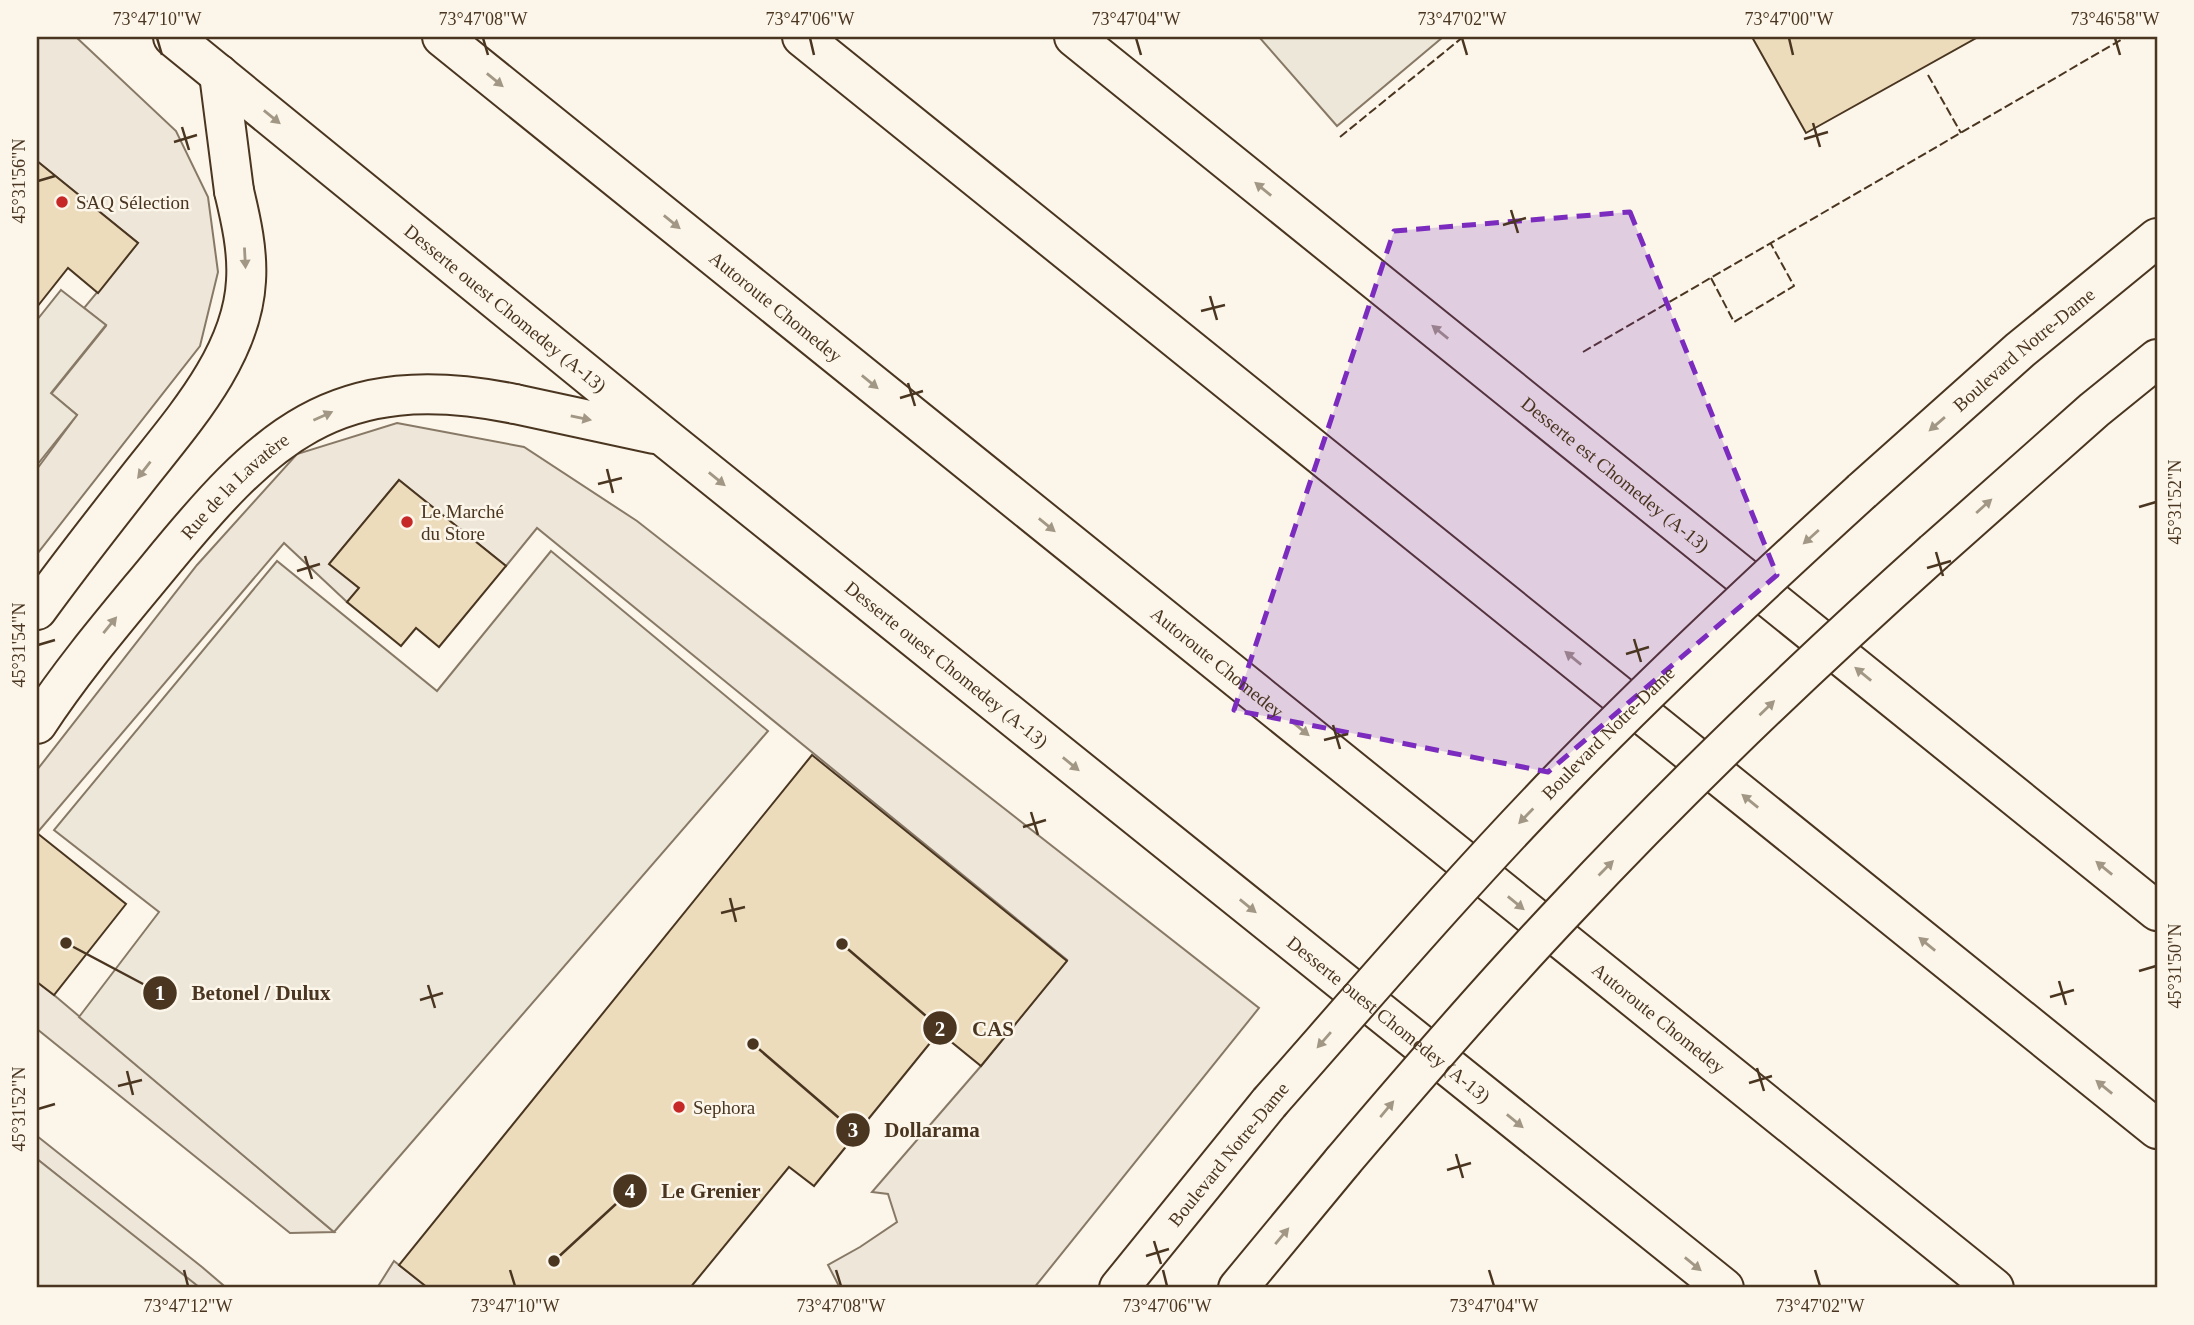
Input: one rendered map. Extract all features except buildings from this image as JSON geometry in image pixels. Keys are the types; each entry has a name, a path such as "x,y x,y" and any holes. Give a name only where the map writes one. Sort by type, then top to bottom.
{"main road":[{"name":"Desserte ouest Chomedey (A-13)","path":"173,37 663,436 1724,1288"},
{"name":"Autoroute Chomedey","path":"442,37 1994,1288"},
{"path":"802,37 2157,1129"},
{"name":"Desserte est Chomedey (A-13)","path":"1074,37 2157,911"},
{"path":"37,610 186,417 212,379 229,346 246,282 244,242 233,191 219,74"},
{"name":"Boulevard Notre-Dame","path":"1119,1288 1269,1102 1466,880 1563,778 1742,601 1861,491 2020,351 2157,238"},
{"path":"1238,1288 1422,1069 1568,906 1834,642 2094,410 2157,359"},
{"name":"Rue de la Lavatère","path":"37,724 67,678 204,512 257,459 318,416 356,402 401,395 440,393 515,404 663,436"}],"highlighted area":[{"path":"1630,212 1777,575 1548,772 1234,710 1394,231"}],"shaded area":[{"path":"37,37 76,37 176,131 208,197 218,272 200,346 37,554 37,469 77,415 51,394 106,326 84,308 138,243 37,161"},
{"path":"1259,37 1443,37 1337,126"},
{"path":"61,290 106,325 51,393 77,415 37,465 37,320"},
{"path":"397,423 524,447 637,521 1259,1008 1034,1288 840,1288 828,1265 897,1222 888,1194 872,1192 981,1066 1067,960 537,528 506,566 399,480 330,563 359,588 347,602 284,543 37,833 37,770 197,565 297,454"},
{"path":"551,551 768,731 334,1232 79,1017 159,912 54,830 277,561 437,691"},
{"path":"37,982 334,1232 290,1233 37,1029"},
{"path":"37,1136 202,1267 223,1285 221,1288 198,1288 37,1159"},
{"path":"37,1159 199,1287 37,1288"},
{"path":"394,1261 428,1288 377,1288"}],"fence":[{"path":"1340,137 1463,37"},
{"path":"1583,352 2126,37"},
{"path":"1928,75 1961,133"},
{"path":"1711,278 1734,322 1794,286 1771,244"}],"place":[{"name":"SAQ Sélection","path":"62,202"},
{"name":"Le Marché du Store","path":"407,522"},
{"name":"Betonel / Dulux","path":"66,943"},
{"name":"CAS","path":"842,944"},
{"name":"Dollarama","path":"753,1044"},
{"name":"Sephora","path":"679,1107"},
{"name":"Le Grenier","path":"554,1261"}]}
